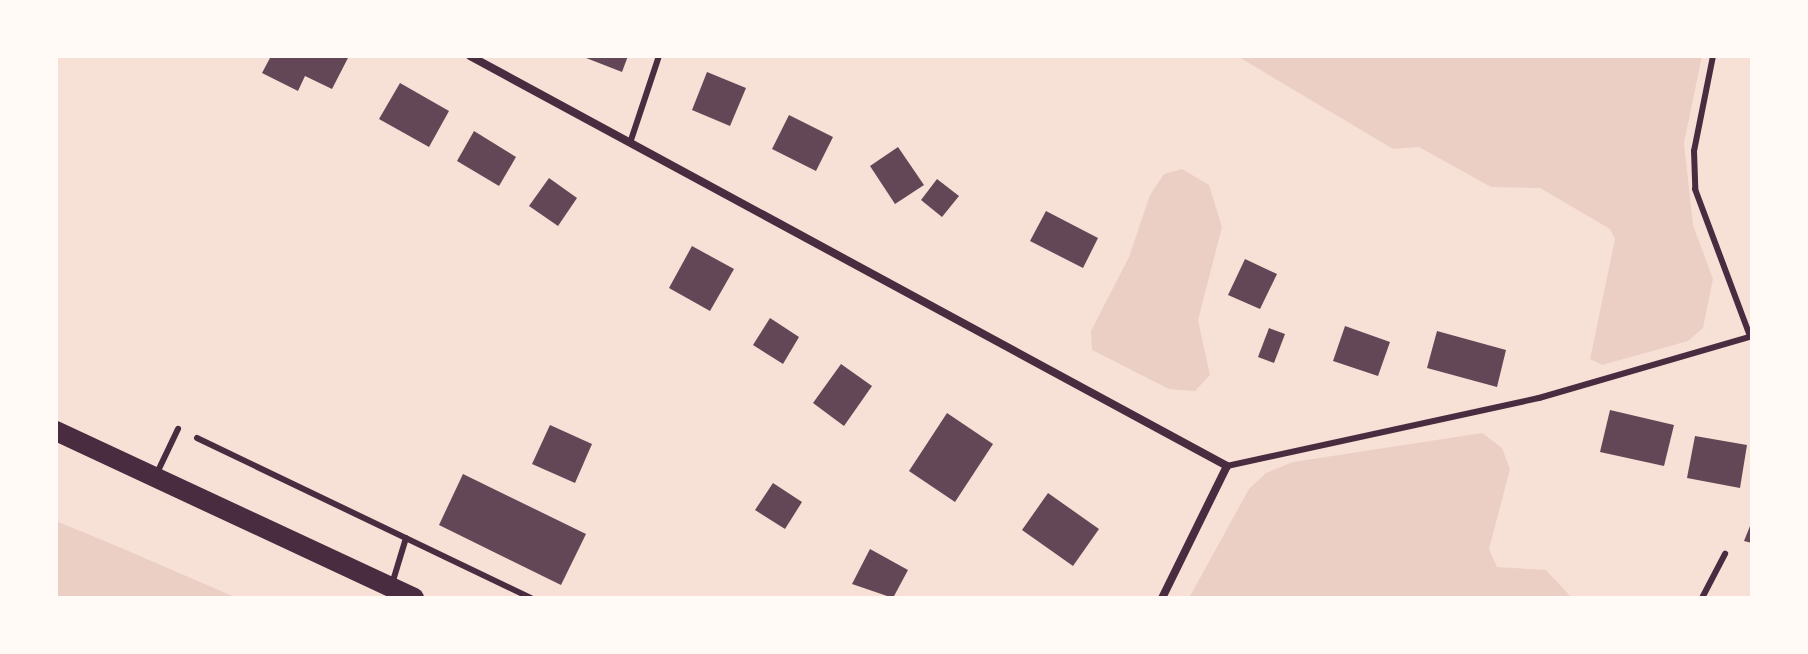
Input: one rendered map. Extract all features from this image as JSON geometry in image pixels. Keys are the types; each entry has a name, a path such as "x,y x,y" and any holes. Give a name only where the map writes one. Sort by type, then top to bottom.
{"main road":[{"path":"56,431 414,598"}],"street":[{"path":"470,56 629,145 1227,466 1162,598"}],"lane":[{"path":"629,145 659,56"},
{"path":"1227,466 1539,398 1751,336 1695,189 1694,151 1713,56"},
{"path":"155,478 178,429"},
{"path":"197,438 531,598"},
{"path":"391,587 406,538"},
{"path":"1702,598 1725,554"}],"shaded area":[{"path":"1237,56 1702,56 1684,143 1693,225 1713,279 1703,328 1688,341 1602,365 1590,359 1615,239 1610,229 1540,188 1491,187 1419,147 1393,149"},
{"path":"1182,169 1209,185 1222,227 1198,320 1210,375 1195,391 1169,389 1092,350 1091,331 1129,257 1150,195 1164,174"},
{"path":"1482,433 1502,448 1510,469 1489,549 1497,567 1546,570 1572,598 1189,598 1249,489 1266,473 1293,462"},
{"path":"56,521 126,550 237,598 56,598"}],"building":[{"path":"271,56 349,56 332,89 305,76 298,91 262,73"},
{"path":"581,56 628,56 622,72"},
{"path":"707,72 746,88 730,126 692,110"},
{"path":"400,83 449,111 429,147 379,119"},
{"path":"789,115 833,137 816,171 772,149"},
{"path":"474,131 516,157 499,186 457,161"},
{"path":"898,147 924,185 895,204 870,166"},
{"path":"549,178 577,198 558,226 529,206"},
{"path":"937,179 959,196 942,217 921,200"},
{"path":"1046,211 1098,238 1083,268 1030,241"},
{"path":"692,246 734,269 710,311 669,288"},
{"path":"1245,259 1277,274 1260,309 1228,295"},
{"path":"770,318 799,337 783,364 753,345"},
{"path":"1345,326 1390,342 1378,376 1333,361"},
{"path":"1269,328 1285,334 1274,363 1258,357"},
{"path":"1437,331 1506,350 1497,387 1427,368"},
{"path":"841,364 872,386 844,426 813,403"},
{"path":"1610,410 1674,425 1664,466 1600,452"},
{"path":"947,413 993,444 955,502 909,471"},
{"path":"550,425 592,444 575,483 532,464"},
{"path":"1695,436 1747,445 1740,488 1687,478"},
{"path":"463,474 586,534 561,585 439,525"},
{"path":"773,483 802,502 785,529 755,510"},
{"path":"1048,493 1099,529 1073,566 1022,530"},
{"path":"1752,521 1752,543 1744,541"},
{"path":"870,549 908,570 893,598 852,584"}]}
